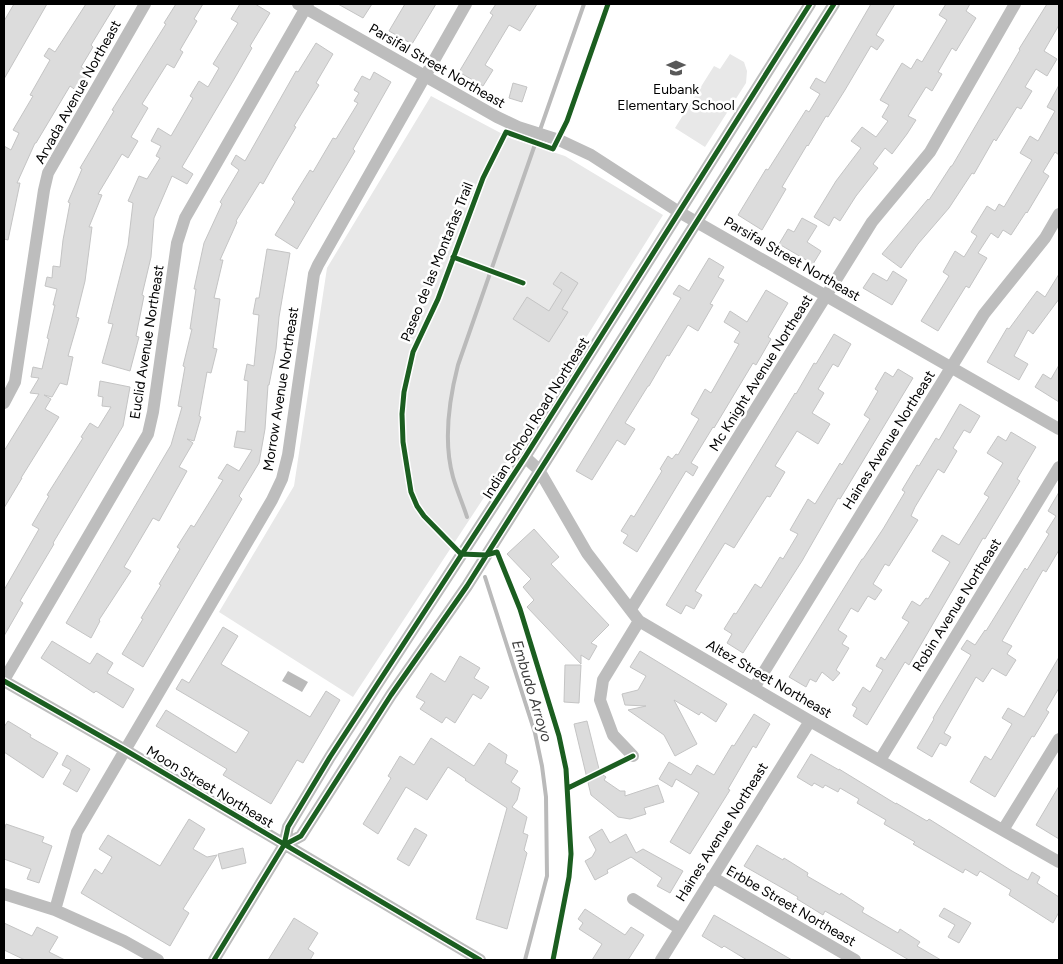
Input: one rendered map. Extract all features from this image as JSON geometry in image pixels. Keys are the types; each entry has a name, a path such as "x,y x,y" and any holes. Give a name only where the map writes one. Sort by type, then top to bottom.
{"street":[{"name":"Arvada Avenue Northeast","path":"4,403 15,382 48,173 145,4"},
{"name":"Morrow Avenue Northeast","path":"55,910 77,832 272,500 282,479 288,455 314,274 322,256 466,4"},
{"name":"Indian School Road Northeast","path":"214,960 284,845 288,827 330,757 525,457 810,4"},
{"name":"Indian School Road Northeast","path":"284,845 301,836 391,695 467,586 834,4"},
{"name":"Mc Knight Avenue Northeast","path":"631,609 872,222 930,152 1015,4"},
{"name":"Parsifal Street Northeast","path":"304,5 497,117 552,138 591,156 679,212 1059,429"},
{"name":"Euclid Avenue Northeast","path":"4,680 148,434 177,244 185,218 304,5"},
{"name":"Haines Avenue Northeast","path":"754,688 984,314 1044,238 1059,214"},
{"name":"Altez Street Northeast","path":"525,457 539,470 587,552 639,621 810,721 1059,862"},
{"name":"Robin Avenue Northeast","path":"880,760 1059,467"},
{"path":"633,756 613,735 600,700 603,680 639,621"},
{"name":"Moon Street Northeast","path":"4,680 480,960"},
{"name":"Haines Avenue Northeast","path":"661,960 810,721"},
{"path":"1003,830 1059,739"},
{"name":"Erbbe Street Northeast","path":"712,877 855,960"},
{"path":"4,894 55,910 124,941 158,960"},
{"path":"633,899 680,930"}],"shaded area":[{"path":"730,54 744,62 747,71 746,83 705,147 675,128 714,66 720,69"},
{"path":"431,96 512,139 565,156 663,215 525,435 353,697 219,612 294,486 327,268"},
{"path":"288,671 308,682 302,692 282,681"}],"building":[{"path":"14,4 47,4 4,79 4,21"},
{"path":"86,4 116,4 91,45 93,47 81,67 89,72 77,91 70,86 35,143 17,183 20,183 8,240 4,239 4,146 11,150 19,133 13,130 33,96 30,95 50,60 44,56 49,48 55,52"},
{"path":"176,4 203,4 194,19 197,21 180,50 183,52 174,68 167,64 142,104 148,108 131,137 138,141 128,158 122,154 98,194 102,195 89,227 92,227 85,281 76,317 79,318 68,356 73,357 67,385 60,383 52,397 44,395 51,399 45,409 59,417 4,508 4,451 39,394 30,393 39,378 31,377 33,367 42,369 49,339 47,338 57,289 45,286 47,277 52,278 53,266 60,267 70,203 68,202 82,169 80,168 114,111 112,110 166,24 164,23"},
{"path":"240,4 255,4 270,13 250,46 252,48 182,167 193,174 187,184 172,176 154,218 151,257 142,295 144,296 136,336 139,337 130,371 102,363 113,324 108,323 128,245 133,203 128,201 139,176 147,179 160,158 156,156 161,146 151,141 158,128 171,136 193,98 190,96 199,81 208,87 219,68 213,64 238,23 231,19"},
{"path":"338,4 372,4 363,18"},
{"path":"405,4 436,4 412,44 389,31"},
{"path":"496,4 537,4 520,31 509,25 485,65 493,70 483,86 459,72 493,15 490,13"},
{"path":"871,4 895,4 876,35 884,40 877,50 871,46 828,117 826,116 807,145 782,187 786,189 762,230 738,215 766,169 768,170 806,110 809,112 820,94 810,88 816,78 825,83"},
{"path":"946,4 970,4 966,11 976,18 956,51 952,48 938,72 942,74 932,91 926,87 908,116 916,120 907,134 892,154 885,148 873,164 878,168 856,196 840,221 834,217 829,226 814,217 836,181 861,148 851,141 862,127 876,137 888,121 882,117 889,105 880,100 902,63 911,69 917,59 922,62 947,20 939,15"},
{"path":"1047,4 1059,4 1059,25 1044,51 1057,59 1047,76 1036,69 1025,87 1032,91 1021,109 1017,107 996,141 994,139 974,174 972,173 949,208 918,244 901,268 882,254 929,200 952,166"},
{"path":"316,43 333,54 316,83 319,85 294,126 296,127 263,184 260,182 236,221 220,260 223,260 214,298 220,299 213,348 217,349 211,373 207,372 199,416 201,417 194,441 187,439 193,443 179,467 187,471 159,521 153,518 124,567 131,571 99,620 91,638 66,623 171,445 182,407 178,406 185,367 183,366 192,329 190,329 196,289 194,289 204,243 222,204 220,202 239,170 231,164 236,155 245,161 296,71 298,72"},
{"path":"374,72 391,82 353,149 355,151 297,249 275,235 295,202 292,199 310,170 313,172 333,138 336,139 358,103 354,101 359,93 354,90 362,76 370,80"},
{"path":"513,83 527,87 522,102 509,98"},
{"path":"1059,85 1059,155 1055,152 1043,172 1049,176 1027,213 1011,235 1003,230 998,238 991,233 978,253 987,258 969,288 966,286 938,331 921,321 949,276 943,272 955,251 964,257 977,236 971,232 987,206 995,211 999,204 1004,207 1032,160 1020,153 1030,136 1038,141 1055,111 1047,107"},
{"path":"802,218 817,226 807,242 821,251 813,264 779,244 788,229 794,232"},
{"path":"267,249 290,253 279,317 276,349 268,385 265,429 259,463 239,496 242,499 143,667 122,654 180,549 177,547 191,525 194,527 223,480 218,478 227,464 239,471 252,450 234,447 237,431 245,432 248,381 244,380 247,364 254,366 259,315 253,314 256,298 259,298"},
{"path":"709,258 724,267 718,277 724,280 710,304 713,305 698,331 688,325 669,356 667,355 625,423 635,429 625,445 617,440 592,480 576,471 681,298 673,294 679,285 689,291"},
{"path":"893,271 907,280 892,305 863,288 873,273 887,281"},
{"path":"561,272 578,283 562,309 568,312 549,342 513,319 527,297 549,311 562,290 553,284"},
{"path":"1059,274 1059,299 1033,334 1028,330 1014,356 1028,364 1019,380 987,362 1007,328 1009,329 1037,291 1045,297"},
{"path":"766,290 788,303 768,337 771,339 756,365 753,363 691,463 698,467 693,476 686,471 637,552 623,543 628,535 621,531 631,515 634,517 662,471 660,469 668,456 672,459 676,454 678,455 699,419 691,414 705,389 711,393 739,344 734,342 740,332 724,322 730,311 747,322"},
{"path":"834,334 851,344 838,367 833,364 818,389 824,393 812,413 830,424 818,444 797,431 775,466 785,472 770,497 767,496 734,548 725,543 695,591 702,595 694,609 686,605 681,614 666,605 795,393 814,363 816,364"},
{"path":"1059,365 1059,402 1035,387 1043,374 1051,379"},
{"path":"898,369 913,378 840,499 838,498 802,561 743,653 727,643 732,634 724,629 755,584 761,588 780,557 783,559 798,534 790,530 808,499 815,504 870,419 864,415 878,391 875,389 885,372 893,377"},
{"path":"100,381 130,387 123,426 20,601 23,603 4,636 4,590 39,529 32,525 49,496 47,495 83,438 81,437 90,423 98,428 111,407 102,406 103,397 98,396"},
{"path":"960,404 980,416 970,433 964,430 953,448 957,451 944,473 938,469 915,507 911,516 918,520 889,566 885,564 873,584 882,590 875,600 868,596 858,612 851,608 838,630 847,636 842,644 849,648 836,670 840,673 833,681 822,672 816,682 810,679 806,687 789,677 862,559 883,529 905,492 902,490 917,465 919,466 936,438 939,440"},
{"path":"1011,432 1036,447 1017,479 1020,481 985,539 983,538 909,665 905,662 867,725 853,716 857,708 852,705 863,687 870,692 883,670 876,666 881,657 885,660 909,622 902,618 912,601 920,606 926,598 928,599 950,562 932,551 942,535 959,545 989,497 984,494 1003,463 987,453 998,436 1006,441"},
{"path":"1059,492 1059,550 1046,572 1043,570 1002,641 1012,646 1007,654 1016,660 1006,676 992,668 983,682 976,677 944,733 951,737 946,746 940,743 932,757 917,748 971,655 961,649 967,640 975,645 986,631 1025,568 1027,570 1049,534 1046,532 1056,516 1048,511"},
{"path":"534,529 559,557 551,564 609,625 591,643 597,646 589,660 581,655 581,664 527,607 534,600 523,587 531,579 507,554"},
{"path":"223,627 238,636 221,664 310,717 326,691 340,700 303,763 297,760 271,804 223,775 227,769 156,726 166,710 236,753 249,732 176,689 182,679 189,683"},
{"path":"52,641 90,664 97,653 113,663 107,673 134,689 123,708 96,691 94,693 41,658"},
{"path":"640,651 727,704 716,722 701,712 699,715 674,700 697,744 675,756 664,735 628,710 646,706 625,705 622,694 638,690 646,676 630,667"},
{"path":"460,656 480,668 474,678 489,687 481,699 473,694 455,723 446,717 442,723 420,709 425,702 416,697 431,673 445,682"},
{"path":"1059,657 1059,688 1046,710 1049,712 995,797 970,782 985,756 991,760 1012,724 1002,718 1008,708 1024,717"},
{"path":"565,665 581,665 579,703 564,702"},
{"path":"754,714 770,724 756,748 753,746 728,789 730,790 690,854 670,842 699,793 676,779 672,787 659,779 669,762 691,775 697,765 714,775"},
{"path":"8,721 31,735 30,737 58,753 43,778 4,752 4,727"},
{"path":"587,721 600,773 606,777 604,780 620,791 625,791 625,796 658,785 664,802 644,808 646,814 630,819 618,817 591,795 574,724"},
{"path":"431,738 474,766 489,743 507,755 505,763 518,771 511,782 520,788 517,800 512,807 527,817 523,833 528,835 524,850 527,853 507,929 476,919 507,808 448,767 427,800 406,787 378,834 363,824 391,778 388,776 400,756 414,765"},
{"path":"811,754 896,804 927,821 929,819 1028,880 1032,872 1040,877 1037,883 1059,897 1059,912 1053,923 1009,895 1011,890 980,871 977,876 965,869 963,873 913,844 915,842 884,824 886,820 857,803 859,799 840,788 838,792 825,785 823,788 814,783 812,786 797,777"},
{"path":"67,755 90,769 77,792 63,784 71,770 62,765"},
{"path":"1059,786 1059,839 1036,825"},
{"path":"189,819 205,829 193,849 207,857 217,855 183,909 189,913 170,946 81,893 95,869 102,874 112,857 99,849 108,835 160,866"},
{"path":"6,824 44,837 42,842 52,846 39,883 27,879 31,869 4,859 4,832"},
{"path":"415,828 427,835 409,866 397,859"},
{"path":"602,829 610,843 626,834 636,853 643,849 683,871 670,893 657,886 662,878 631,857 607,870 608,873 595,880 585,861 592,857 596,850 589,837"},
{"path":"757,845 783,860 784,858 808,873 807,876 840,895 841,893 864,908 862,912 898,933 900,929 920,942 917,946 941,960 909,960 825,911 823,915 797,899 798,897 744,866"},
{"path":"243,848 246,863 222,869 218,854"},
{"path":"944,908 971,923 959,943 948,937 955,925 939,916"},
{"path":"585,909 625,935 631,927 644,935 628,960 592,960 602,944 579,929 583,923 578,919"},
{"path":"714,915 792,960 747,960 724,946 722,948 702,936"},
{"path":"294,918 318,933 308,949 314,953 310,960 268,960"},
{"path":"4,923 32,936 37,927 58,937 49,952 65,960 25,960 4,950"}],"waterway":[{"path":"467,517 453,477 448,449 448,421 455,378 584,4"},
{"name":"Embudo Arroyo","path":"485,577 535,733 546,797 547,876 525,960"}],"cycle path":[{"name":"Paseo de las Montañas Trail","path":"553,960 569,877 571,854 566,769 559,736 520,609 497,552 486,555 461,554 424,516 417,506 411,492 403,442 402,414 404,392 413,352 438,299 483,178 506,132 553,149 567,121 608,4"},
{"path":"214,960 284,845 288,827 330,757 525,457 810,4"},
{"path":"284,845 301,836 391,695 467,586 834,4"},
{"name":"Paseo de las Montañas Trail","path":"453,257 523,283"},
{"path":"4,681 125,750 480,960"},
{"path":"568,788 633,756"}],"place":[{"name":"Eubank Elementary School","path":"676,68"}]}
